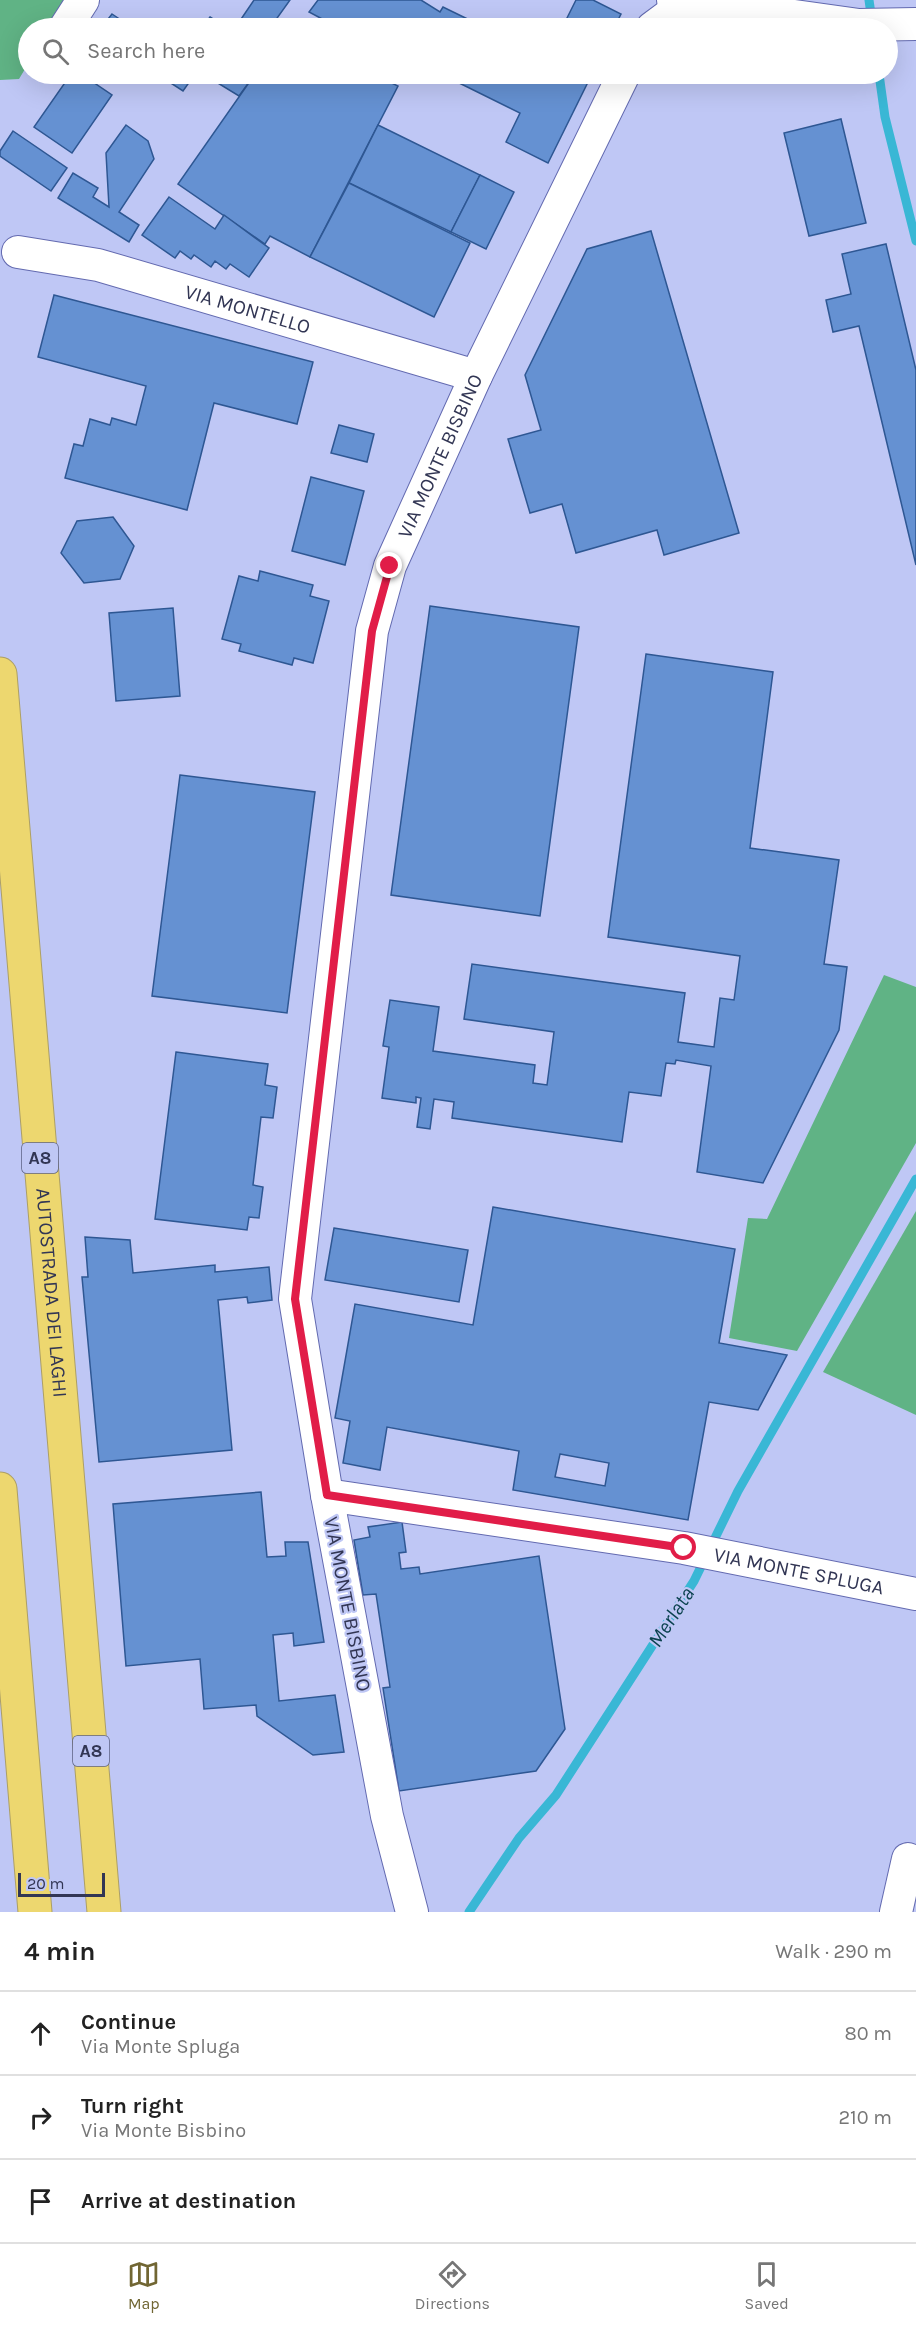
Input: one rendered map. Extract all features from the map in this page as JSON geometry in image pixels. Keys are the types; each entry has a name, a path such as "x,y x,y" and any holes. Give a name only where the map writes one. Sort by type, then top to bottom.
{"highway":[{"name":"AUTOSTRADA DEI LAGHI","path":"0,674 104,1912"},
{"path":"0,1489 35,1912"},
{"path":"0,1624 4,1532"},
{"path":"99,1860 109,1912"}],"street":[{"path":"71,18 83,0"},
{"path":"666,18 689,3 810,18"},
{"name":"VIA MONTE BISBINO","path":"412,1912 387,1815 327,1495 295,1299 372,631 390,566 476,376 619,84"},
{"name":"VIA MONTELLO","path":"18,252 98,265 476,376"},
{"name":"VIA MONTE SPLUGA","path":"327,1495 684,1548 916,1594"},
{"path":"896,1912 909,1858"}],"green space":[{"path":"0,0 69,0 57,18 18,18 18,79 0,80"},
{"path":"884,975 916,987 916,1143 797,1351 729,1338 748,1218 767,1219"},
{"path":"916,1211 916,1415 823,1372"}],"building":[{"path":"254,0 290,0 277,18 242,18"},
{"path":"318,0 421,0 440,12 443,7 466,18 320,18 309,12"},
{"path":"576,0 593,0 621,14 619,18 567,18"},
{"path":"64,84 96,84 112,95 72,153 34,127"},
{"path":"172,84 188,84 183,91"},
{"path":"219,84 248,84 239,96"},
{"path":"248,84 394,84 398,86 310,257 270,236 265,244 178,184"},
{"path":"461,84 587,84 548,163 506,142 520,113"},
{"path":"841,119 866,223 809,236 784,133"},
{"path":"126,125 148,141 154,159 119,212 139,225 129,242 58,198 73,173 98,188 93,197 109,207 106,153"},
{"path":"378,125 480,175 451,232 349,183"},
{"path":"13,131 67,168 51,191 0,156 0,151"},
{"path":"480,175 514,192 486,249 451,232"},
{"path":"349,183 470,243 434,317 310,257"},
{"path":"169,197 215,229 224,215 269,248 249,277 230,264 226,269 215,261 211,267 194,255 191,259 180,251 175,258 142,235"},
{"path":"651,231 739,533 664,555 657,530 576,553 562,504 530,513 508,439 541,430 525,375 587,249"},
{"path":"886,244 916,370 916,565 859,326 833,332 826,300 851,294 842,254"},
{"path":"54,295 313,362 297,424 214,403 187,510 65,478 74,444 83,446 90,419 110,425 112,418 136,425 146,386 38,357"},
{"path":"339,425 374,434 367,462 331,453"},
{"path":"311,477 364,491 345,565 292,551"},
{"path":"113,517 134,546 120,579 84,583 61,553 77,521"},
{"path":"260,571 313,585 310,596 329,601 313,663 294,658 292,665 239,651 241,644 222,639 239,576 258,581"},
{"path":"430,606 579,627 540,916 391,895"},
{"path":"173,608 180,696 116,701 109,613"},
{"path":"646,654 773,672 750,848 839,860 824,964 847,967 839,1030 763,1183 697,1172 711,1066 676,1060 675,1064 666,1063 661,1096 629,1092 622,1142 452,1118 454,1102 434,1099 430,1129 417,1127 421,1098 416,1097 416,1103 382,1098 389,1047 383,1046 390,1000 439,1007 433,1051 535,1065 533,1083 547,1085 554,1032 464,1019 472,964 685,993 678,1042 714,1047 720,998 734,1000 740,956 608,937"},
{"path":"180,775 315,792 287,1013 152,996"},
{"path":"176,1052 268,1064 265,1085 277,1087 273,1118 261,1117 253,1185 263,1187 259,1218 249,1217 247,1230 155,1219"},
{"path":"493,1207 735,1249 719,1343 787,1355 758,1410 709,1402 688,1520 513,1490 519,1451 387,1427 380,1470 343,1463 350,1421 335,1418 355,1304 473,1325","holes":["560,1454 609,1463 605,1486 555,1477"]},
{"path":"334,1228 468,1250 459,1302 325,1280"},
{"path":"85,1237 130,1240 133,1273 215,1265 215,1272 269,1267 272,1300 248,1303 247,1297 218,1300 232,1450 99,1462 82,1277 88,1277"},
{"path":"261,1492 267,1557 286,1556 285,1542 308,1542 324,1642 294,1646 293,1633 273,1635 279,1701 335,1695 344,1752 313,1755 257,1716 256,1705 204,1709 200,1659 126,1666 113,1504"},
{"path":"402,1522 406,1552 399,1553 401,1569 419,1567 420,1574 539,1556 565,1729 536,1771 399,1791 383,1688 390,1687 376,1594 363,1595 354,1540 370,1537 368,1527"}],"waterway":[{"name":"Merlata","path":"869,0 872,18"},
{"name":"Merlata","path":"880,84 885,117 916,241"},
{"name":"Merlata","path":"469,1912 519,1838 556,1795 694,1581 738,1491 916,1179"}],"route":[{"path":"390,566 372,631 295,1299 327,1495 684,1548"}]}
